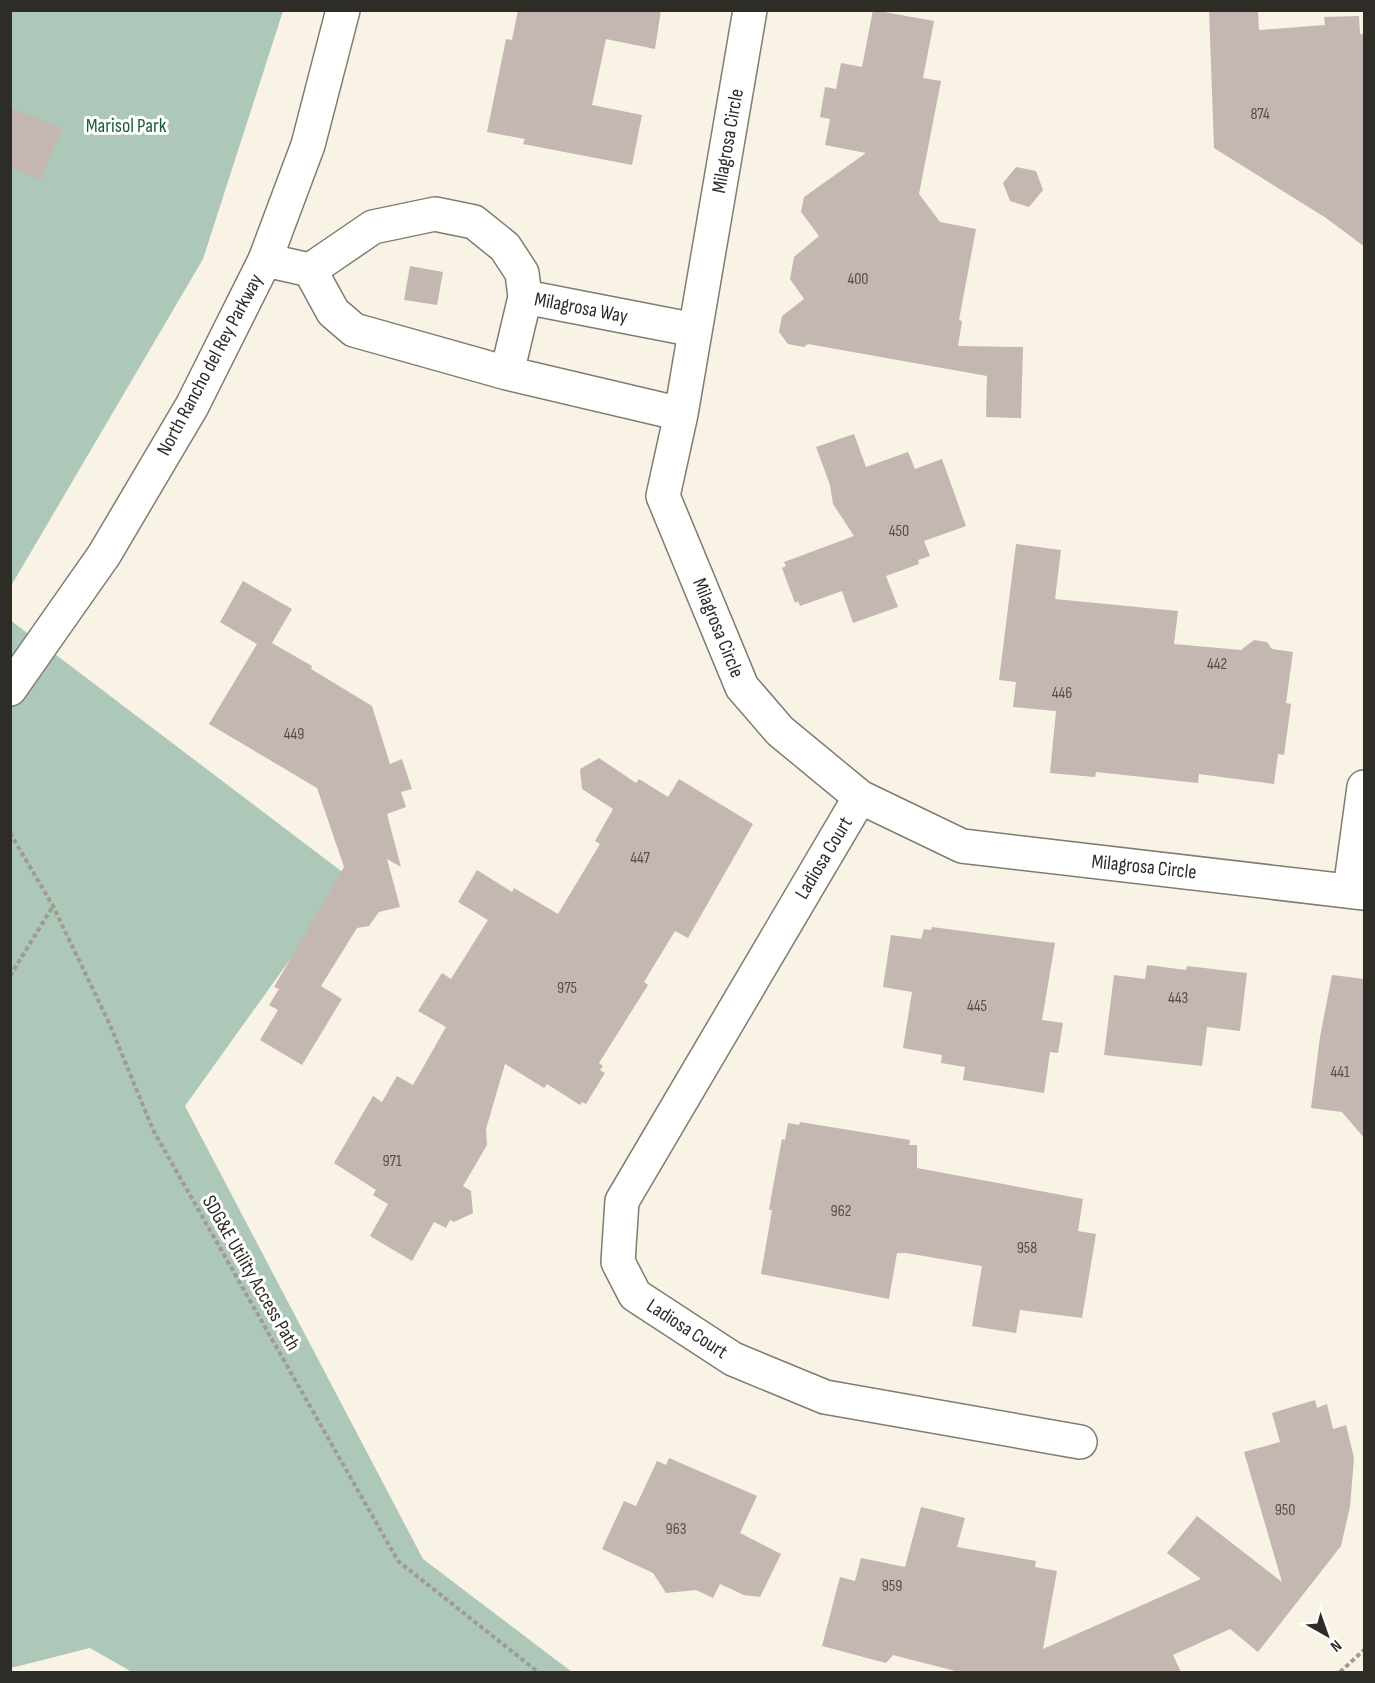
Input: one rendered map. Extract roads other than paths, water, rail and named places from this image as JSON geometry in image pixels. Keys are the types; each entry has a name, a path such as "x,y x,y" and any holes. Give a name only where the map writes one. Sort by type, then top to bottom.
{"street":[{"name":"North Rancho del Rey Parkway","path":"10,689 104,555 192,406 265,260 308,145 343,10"},
{"name":"Milagrosa Circle","path":"750,10 681,414 663,496 742,687 780,731 860,797 962,846 1357,891"},
{"name":"Milagrosa Way","path":"310,270 373,227 435,214 474,222 505,247 522,273 525,297 695,330"},
{"path":"265,260 310,270 333,312 354,330 507,373 681,414"},
{"path":"507,373 525,297"},
{"path":"1357,891 1365,787"},
{"name":"Ladiosa Court","path":"860,797 622,1201 618,1262 635,1295 733,1359 825,1397 1080,1442"}],"park label":[{"name":"Marisol Park","path":"126,126"}]}
